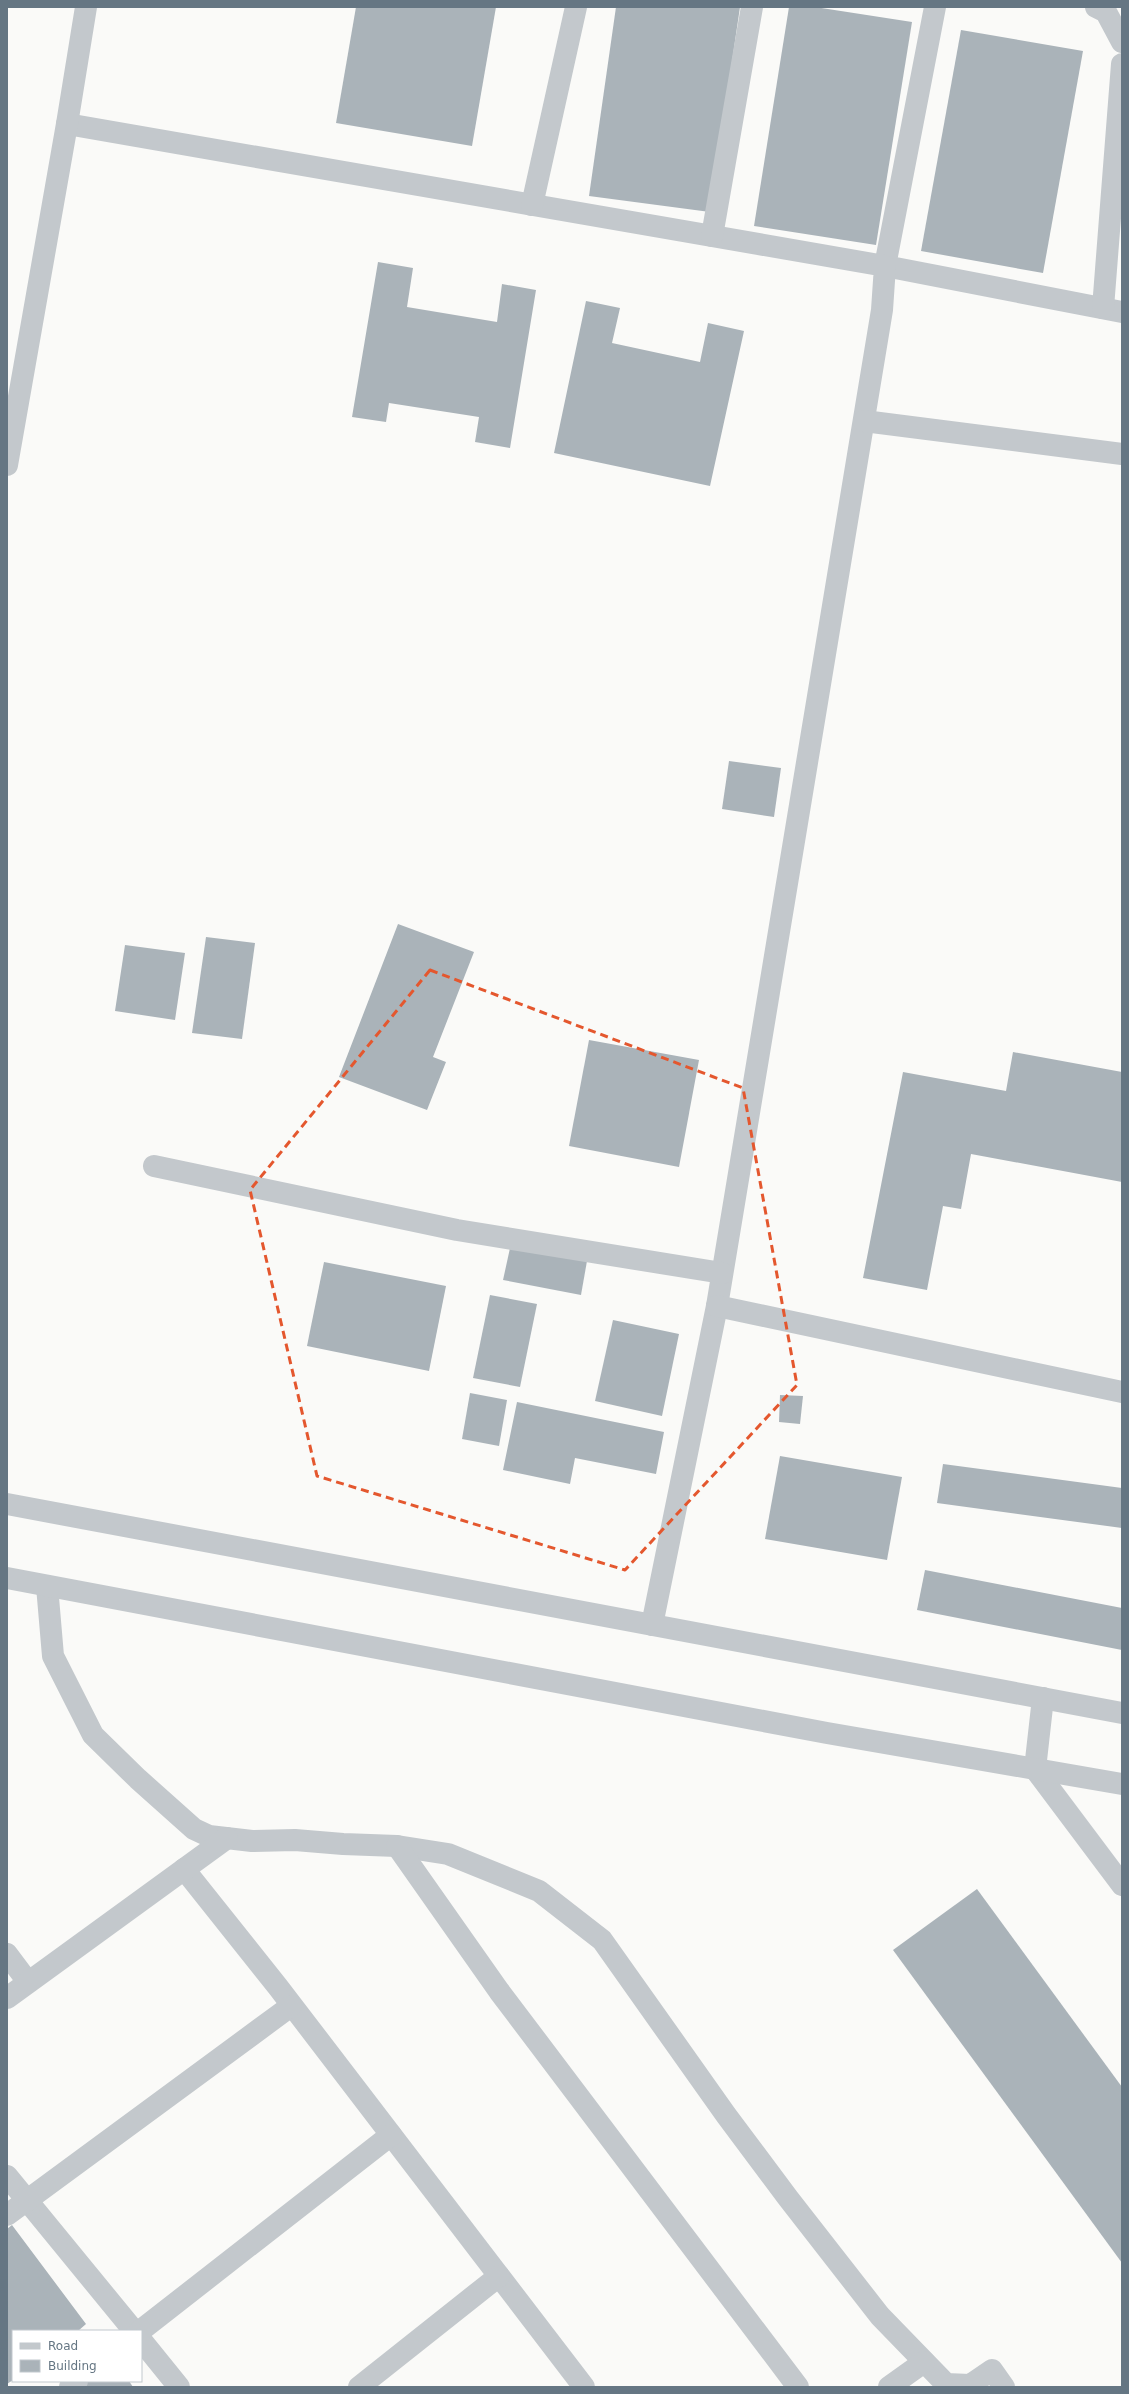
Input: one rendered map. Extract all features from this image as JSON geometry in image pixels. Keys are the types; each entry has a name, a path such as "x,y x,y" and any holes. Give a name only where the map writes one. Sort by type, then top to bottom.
{"street":[{"path":"7,465 86,7"},
{"path":"532,205 576,7"},
{"path":"712,236 752,7"},
{"path":"652,1625 717,1306 882,310 885,266 935,7"},
{"path":"1096,7 1106,12 1122,42"},
{"path":"67,124 885,266 1112,310 1122,64"},
{"path":"864,421 1122,454"},
{"path":"154,1166 457,1230 722,1273"},
{"path":"717,1306 1122,1392"},
{"path":"7,1504 1122,1713"},
{"path":"7,1578 827,1733 1122,1784"},
{"path":"46,1586 53,1656 94,1735 138,1779 194,1829 209,1836 252,1842 295,1840 397,1846 448,1854 539,1891 602,1940 726,2115 788,2198 880,2316 946,2384 970,2385 992,2370 1004,2387"},
{"path":"1043,1698 1035,1769 1122,1885"},
{"path":"7,1998 227,1838"},
{"path":"397,1846 499,1991 798,2387"},
{"path":"184,1869 232,1927 584,2387"},
{"path":"7,1954 28,1982"},
{"path":"7,2216 291,2006"},
{"path":"141,2330 391,2135"},
{"path":"7,2176 133,2330"},
{"path":"359,2387 499,2276"},
{"path":"142,2341 180,2387"},
{"path":"889,2387 924,2362"}],"highlighted area":[{"path":"430,970 743,1088 797,1385 625,1570 317,1476 250,1190"}],"building":[{"path":"356,7 496,7 472,146 336,123"},
{"path":"616,7 740,7 710,212 589,196"},
{"path":"789,7 815,7 912,22 876,245 754,226"},
{"path":"961,30 1083,51 1043,273 921,251"},
{"path":"378,262 413,268 407,307 497,322 502,284 536,290 510,448 475,442 479,417 389,403 386,422 352,417"},
{"path":"586,301 620,308 612,343 700,362 708,323 744,331 710,486 554,453"},
{"path":"729,761 781,768 774,817 722,809"},
{"path":"398,924 474,952 433,1057 446,1062 427,1110 339,1077"},
{"path":"206,937 255,943 242,1039 192,1033"},
{"path":"125,945 185,953 175,1020 115,1011"},
{"path":"589,1040 699,1060 679,1167 569,1146"},
{"path":"1013,1052 1122,1072 1122,1182 971,1154 961,1209 943,1206 927,1290 863,1278 903,1072 1006,1091"},
{"path":"510,1248 587,1261 581,1295 503,1280"},
{"path":"324,1262 446,1286 429,1371 307,1346"},
{"path":"490,1295 537,1304 520,1387 473,1378"},
{"path":"613,1320 679,1334 662,1416 595,1401"},
{"path":"470,1393 507,1400 499,1446 462,1439"},
{"path":"780,1395 803,1396 800,1424 779,1422"},
{"path":"517,1402 664,1432 656,1474 575,1458 570,1484 503,1470"},
{"path":"780,1456 902,1477 887,1560 765,1539"},
{"path":"943,1464 1122,1488 1122,1528 937,1503"},
{"path":"925,1570 1122,1608 1122,1650 917,1610"},
{"path":"977,1889 1122,2087 1122,2263 893,1950"},
{"path":"12,2225 86,2324 79,2330 12,2330 12,2381 7,2384 7,2229"},
{"path":"87,2382 130,2382 133,2387 80,2387"}]}
